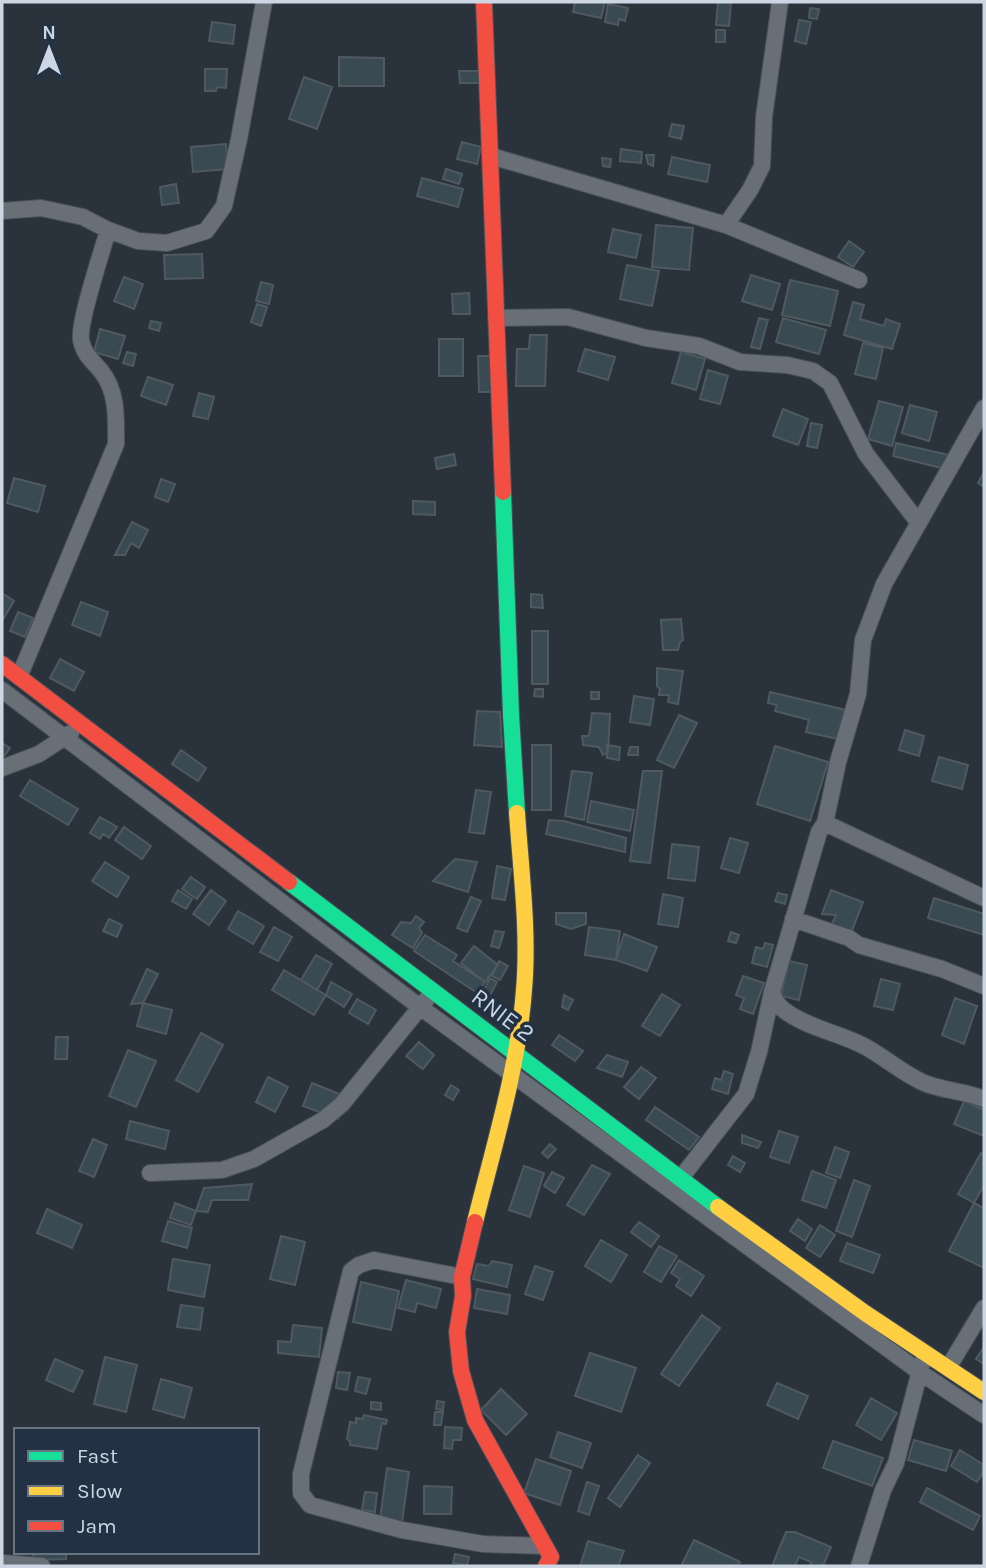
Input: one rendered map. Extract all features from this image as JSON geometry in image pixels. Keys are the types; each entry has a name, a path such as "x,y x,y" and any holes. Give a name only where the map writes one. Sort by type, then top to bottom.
{"main road":[{"path":"484,2 510,701 526,948 516,1054 462,1277 463,1296 457,1332 461,1371 475,1420 551,1557 546,1566"},
{"name":"RNIE 2","path":"2,664 680,1179 923,1353 984,1392"}],"street":[{"path":"2,211 41,208 83,217 138,241 167,243 206,231 224,206 264,2"},
{"path":"726,225 750,190 762,166 764,117 780,2"},
{"path":"491,156 726,225 859,280"},
{"path":"19,677 116,444 117,415 114,395 102,372 86,356 80,332 108,230"},
{"path":"496,318 568,317 646,338 699,346 740,362 787,365 813,371 830,383 866,454 918,522"},
{"path":"680,1179 746,1094 793,919 819,832 825,822 838,762 858,694 863,640 884,584 984,408"},
{"path":"2,690 420,1007 921,1373 984,1415"},
{"path":"2,768 39,754 83,725"},
{"path":"825,822 984,898"},
{"path":"793,919 859,945 942,969 984,986"},
{"path":"150,1173 222,1170 254,1159 323,1120 342,1104 433,991"},
{"path":"772,992 776,1003 788,1013 860,1044 888,1059 915,1079 931,1086 970,1093 984,1099"},
{"path":"462,1277 374,1260 351,1271 301,1474 301,1493 310,1505 402,1530 483,1544 544,1546"},
{"path":"948,1368 984,1308"},
{"path":"859,1566 883,1490 896,1463 921,1373 923,1353"},
{"path":"2,1563 42,1566"}],"building":[{"path":"575,2 605,2 601,18 573,12"},
{"path":"718,2 731,2 729,26 716,25"},
{"path":"608,4 628,8 625,21 619,19 618,25 605,22"},
{"path":"810,8 819,9 817,19 809,18"},
{"path":"799,20 811,22 806,44 795,41"},
{"path":"212,22 235,25 233,44 209,41"},
{"path":"716,30 725,30 725,42 716,42"},
{"path":"339,57 384,58 384,86 339,86"},
{"path":"205,69 227,69 226,88 217,87 216,91 205,91"},
{"path":"459,71 480,71 480,83 460,83"},
{"path":"304,77 332,87 317,129 289,119"},
{"path":"672,124 684,126 681,139 669,136"},
{"path":"462,142 481,147 477,164 457,159"},
{"path":"226,144 228,169 193,172 191,147"},
{"path":"621,149 642,152 641,163 620,161"},
{"path":"646,155 654,155 653,166 648,164"},
{"path":"672,157 710,165 707,182 668,174"},
{"path":"602,158 611,159 610,167 603,166"},
{"path":"446,169 462,174 459,184 443,179"},
{"path":"422,178 463,189 458,207 417,196"},
{"path":"176,184 179,203 162,205 160,187"},
{"path":"656,225 693,228 689,270 652,267"},
{"path":"613,229 641,235 636,258 608,252"},
{"path":"849,241 864,252 853,267 838,257"},
{"path":"202,254 203,278 165,279 164,255"},
{"path":"627,265 659,271 652,306 620,299"},
{"path":"751,275 780,284 772,310 742,301"},
{"path":"124,277 143,284 134,309 114,301"},
{"path":"790,280 838,291 830,326 782,315"},
{"path":"261,282 273,285 269,304 256,301"},
{"path":"469,293 470,314 453,314 452,294"},
{"path":"853,302 864,305 860,319 884,326 886,319 900,324 892,349 844,335"},
{"path":"257,304 267,307 261,326 251,322"},
{"path":"759,318 768,320 760,349 751,347"},
{"path":"783,318 826,330 819,354 776,342"},
{"path":"151,321 161,323 159,331 149,328"},
{"path":"100,329 125,336 118,359 94,352"},
{"path":"530,335 547,335 545,386 516,386 517,349 529,349"},
{"path":"439,339 463,339 463,376 439,376"},
{"path":"863,343 883,348 876,379 855,374"},
{"path":"585,349 615,357 608,380 578,371"},
{"path":"127,352 136,354 133,366 123,363"},
{"path":"681,352 705,359 696,390 672,383"},
{"path":"478,356 492,356 493,392 479,392"},
{"path":"708,370 728,376 720,404 700,399"},
{"path":"148,377 173,385 166,405 141,396"},
{"path":"199,393 214,397 208,419 193,416"},
{"path":"879,401 903,407 892,446 868,439"},
{"path":"910,405 937,412 929,441 902,433"},
{"path":"783,409 808,419 798,445 773,436"},
{"path":"811,423 822,425 817,448 807,446"},
{"path":"896,443 949,455 945,469 893,456"},
{"path":"454,454 456,465 437,469 435,458"},
{"path":"984,472 984,487 978,483"},
{"path":"14,478 45,486 38,512 7,503"},
{"path":"161,479 175,484 168,502 155,497"},
{"path":"413,501 435,502 435,515 413,514"},
{"path":"132,522 148,530 139,548 131,543 125,555 115,555"},
{"path":"2,593 14,601 2,621"},
{"path":"531,594 542,595 543,608 531,607"},
{"path":"81,602 108,612 100,636 72,625"},
{"path":"18,612 33,618 25,637 10,631"},
{"path":"681,619 683,640 678,650 663,650 661,620"},
{"path":"532,631 548,631 548,684 532,684"},
{"path":"60,659 84,672 74,691 50,678"},
{"path":"657,668 683,671 678,704 668,702 669,695 659,695"},
{"path":"535,689 543,689 543,697 534,696"},
{"path":"591,692 599,692 599,699 591,699"},
{"path":"770,692 846,710 838,739 806,732 809,720 775,711 777,705 768,703"},
{"path":"634,696 654,699 650,725 630,722"},
{"path":"477,711 500,712 502,747 474,745"},
{"path":"592,713 610,714 608,752 603,755 599,747 583,745 582,736 589,736"},
{"path":"679,715 697,723 674,768 657,760"},
{"path":"905,730 924,736 919,756 899,750"},
{"path":"2,743 10,748 2,759"},
{"path":"532,745 551,745 551,810 532,810"},
{"path":"607,745 620,747 619,760 607,758"},
{"path":"775,746 828,762 810,821 757,804"},
{"path":"630,747 638,747 638,755 628,755"},
{"path":"181,750 206,768 198,781 172,764"},
{"path":"939,757 968,765 962,789 932,781"},
{"path":"572,771 592,773 584,820 565,816"},
{"path":"643,771 662,771 650,863 630,861"},
{"path":"30,780 78,809 68,825 20,796"},
{"path":"476,790 491,792 484,834 469,832"},
{"path":"591,801 634,810 630,831 587,822"},
{"path":"100,817 117,827 109,838 103,834 100,839 90,833"},
{"path":"549,820 564,821 626,838 625,852 546,834"},
{"path":"124,827 151,846 142,859 115,840"},
{"path":"730,838 748,843 739,873 721,868"},
{"path":"672,844 699,847 695,881 668,878"},
{"path":"455,859 477,862 468,892 433,881"},
{"path":"105,862 129,877 117,897 92,881"},
{"path":"497,866 511,869 505,900 492,898"},
{"path":"191,877 205,887 197,899 182,889"},
{"path":"178,890 192,899 186,909 172,901"},
{"path":"211,890 226,901 209,925 193,914"},
{"path":"831,890 863,902 849,938 829,931 836,915 822,914"},
{"path":"778,893 787,895 785,904 775,901"},
{"path":"663,894 683,898 678,927 658,924"},
{"path":"471,897 481,901 467,932 457,928"},
{"path":"934,898 984,914 984,935 928,918"},
{"path":"238,911 264,926 253,944 228,929"},
{"path":"556,913 586,913 586,924 571,929 556,924"},
{"path":"416,916 424,922 419,928 422,933 413,948 392,935 401,922 411,923"},
{"path":"109,919 122,925 117,937 103,931"},
{"path":"274,927 292,937 278,961 260,952"},
{"path":"589,927 620,931 616,960 585,955"},
{"path":"495,931 504,932 499,948 491,946"},
{"path":"731,932 739,935 736,943 728,941"},
{"path":"624,934 657,947 647,971 616,960"},
{"path":"425,935 457,955 453,961 485,982 477,993 414,951"},
{"path":"765,943 773,945 767,967 752,963 756,947 763,949"},
{"path":"474,946 498,965 485,982 461,963"},
{"path":"316,955 332,964 317,990 301,980"},
{"path":"499,961 508,966 500,980 492,976"},
{"path":"789,961 807,965 799,1000 781,996"},
{"path":"147,969 158,974 143,1003 131,1004"},
{"path":"284,970 326,995 314,1015 272,990"},
{"path":"743,976 764,983 753,1014 740,1009 744,998 736,995"},
{"path":"490,978 497,982 488,999 482,994"},
{"path":"881,979 900,984 893,1010 874,1006"},
{"path":"331,982 352,994 344,1007 326,995"},
{"path":"662,994 680,1005 660,1036 642,1026"},
{"path":"564,995 573,1000 568,1010 562,1007"},
{"path":"955,998 977,1006 964,1044 942,1035"},
{"path":"357,999 376,1010 368,1024 349,1013"},
{"path":"143,1003 172,1010 166,1034 137,1026"},
{"path":"201,1033 223,1045 198,1092 176,1080"},
{"path":"559,1035 583,1051 575,1061 552,1045"},
{"path":"56,1037 68,1037 67,1059 55,1059"},
{"path":"419,1042 434,1055 423,1069 406,1056"},
{"path":"128,1050 156,1061 136,1107 109,1096"},
{"path":"607,1055 628,1062 622,1077 597,1068"},
{"path":"641,1067 656,1078 639,1099 624,1087"},
{"path":"724,1071 733,1074 728,1094 712,1089 715,1078 721,1080"},
{"path":"268,1077 288,1087 275,1112 256,1102"},
{"path":"312,1083 347,1097 338,1119 303,1106"},
{"path":"451,1085 459,1090 453,1100 445,1095"},
{"path":"964,1101 984,1110 984,1136 954,1124"},
{"path":"655,1107 699,1137 689,1150 646,1120"},
{"path":"130,1121 169,1131 165,1149 126,1139"},
{"path":"779,1131 798,1137 789,1163 770,1157"},
{"path":"742,1135 761,1142 758,1148 742,1143"},
{"path":"93,1139 107,1145 94,1177 79,1171"},
{"path":"550,1144 556,1149 548,1158 542,1153"},
{"path":"835,1147 849,1152 840,1178 826,1173"},
{"path":"981,1153 984,1155 984,1185 974,1203 958,1194"},
{"path":"733,1156 745,1163 740,1172 728,1165"},
{"path":"592,1165 610,1174 584,1215 567,1205"},
{"path":"524,1166 544,1173 530,1217 509,1210"},
{"path":"812,1171 836,1180 826,1208 802,1200"},
{"path":"552,1172 564,1178 555,1193 544,1186"},
{"path":"854,1180 870,1186 852,1237 836,1231"},
{"path":"252,1184 248,1200 212,1200 208,1212 196,1211 204,1188"},
{"path":"175,1203 196,1211 191,1225 170,1218"},
{"path":"974,1203 984,1208 984,1268 949,1251"},
{"path":"47,1209 82,1225 72,1248 37,1233"},
{"path":"798,1219 812,1229 805,1241 790,1231"},
{"path":"168,1221 192,1228 187,1248 162,1241"},
{"path":"639,1222 659,1236 651,1247 631,1232"},
{"path":"820,1225 835,1235 820,1257 806,1248"},
{"path":"281,1236 305,1242 295,1285 270,1279"},
{"path":"601,1240 627,1255 611,1282 585,1266"},
{"path":"847,1243 880,1255 873,1273 840,1261"},
{"path":"659,1246 677,1256 661,1282 644,1272"},
{"path":"173,1259 210,1265 204,1297 168,1290"},
{"path":"679,1260 704,1276 691,1296 676,1286 680,1279 671,1273"},
{"path":"492,1261 512,1265 507,1287 473,1279 477,1264 489,1266"},
{"path":"535,1266 553,1272 543,1300 525,1294"},
{"path":"406,1280 441,1289 436,1308 417,1303 415,1312 398,1308"},
{"path":"361,1282 399,1291 391,1330 353,1322"},
{"path":"477,1289 510,1295 507,1314 474,1308"},
{"path":"181,1305 203,1308 200,1330 177,1327"},
{"path":"702,1315 720,1328 679,1386 661,1374"},
{"path":"293,1325 322,1328 319,1357 278,1353 278,1341 291,1342"},
{"path":"984,1347 984,1364 976,1359"},
{"path":"590,1353 636,1368 621,1412 575,1396"},
{"path":"105,1357 137,1365 126,1412 94,1404"},
{"path":"55,1359 83,1371 73,1392 46,1380"},
{"path":"338,1372 350,1373 347,1390 336,1388"},
{"path":"358,1377 370,1379 366,1394 355,1391"},
{"path":"161,1379 192,1388 184,1418 153,1409"},
{"path":"777,1383 808,1396 798,1419 767,1405"},
{"path":"501,1389 527,1414 506,1435 481,1410"},
{"path":"871,1398 897,1413 881,1440 856,1425"},
{"path":"437,1401 444,1402 443,1410 436,1409"},
{"path":"371,1402 381,1403 381,1410 371,1409"},
{"path":"435,1412 443,1412 441,1425 434,1425"},
{"path":"364,1415 387,1420 386,1424 382,1423 377,1449 350,1445 347,1439 350,1422 356,1423 356,1418 363,1419"},
{"path":"445,1427 462,1428 461,1440 453,1440 452,1449 444,1448"},
{"path":"558,1432 591,1443 582,1468 550,1457"},
{"path":"914,1440 952,1451 946,1471 908,1460"},
{"path":"833,1441 883,1458 872,1486 823,1468"},
{"path":"960,1450 984,1465 984,1471 977,1482 951,1466"},
{"path":"638,1455 650,1463 620,1507 608,1498"},
{"path":"536,1459 571,1471 560,1505 524,1493"},
{"path":"387,1468 409,1472 402,1522 380,1519"},
{"path":"587,1482 599,1486 589,1515 578,1511"},
{"path":"424,1486 452,1487 451,1514 424,1514"},
{"path":"927,1488 980,1516 973,1530 920,1502"},
{"path":"365,1492 377,1493 375,1512 362,1510"},
{"path":"786,1532 795,1532 831,1547 823,1566 810,1566 811,1562 799,1557 795,1566 772,1566"},
{"path":"694,1540 740,1562 738,1566 681,1566"},
{"path":"588,1541 624,1551 618,1566 580,1566"},
{"path":"33,1554 66,1554 66,1559 33,1560"},
{"path":"455,1554 469,1557 467,1565 453,1563"}],"traffic: fast":[{"path":"503,492 517,813"},
{"path":"289,882 718,1207"}],"traffic: slow":[{"path":"475,1222 511,1078 524,990 525,924 517,813"},
{"path":"718,1207 865,1313 984,1392"}],"traffic: jam":[{"path":"484,2 503,492"},
{"path":"2,664 289,882"},
{"path":"475,1222 462,1277 463,1296 457,1332 461,1371 475,1420 551,1557 546,1566"}]}
